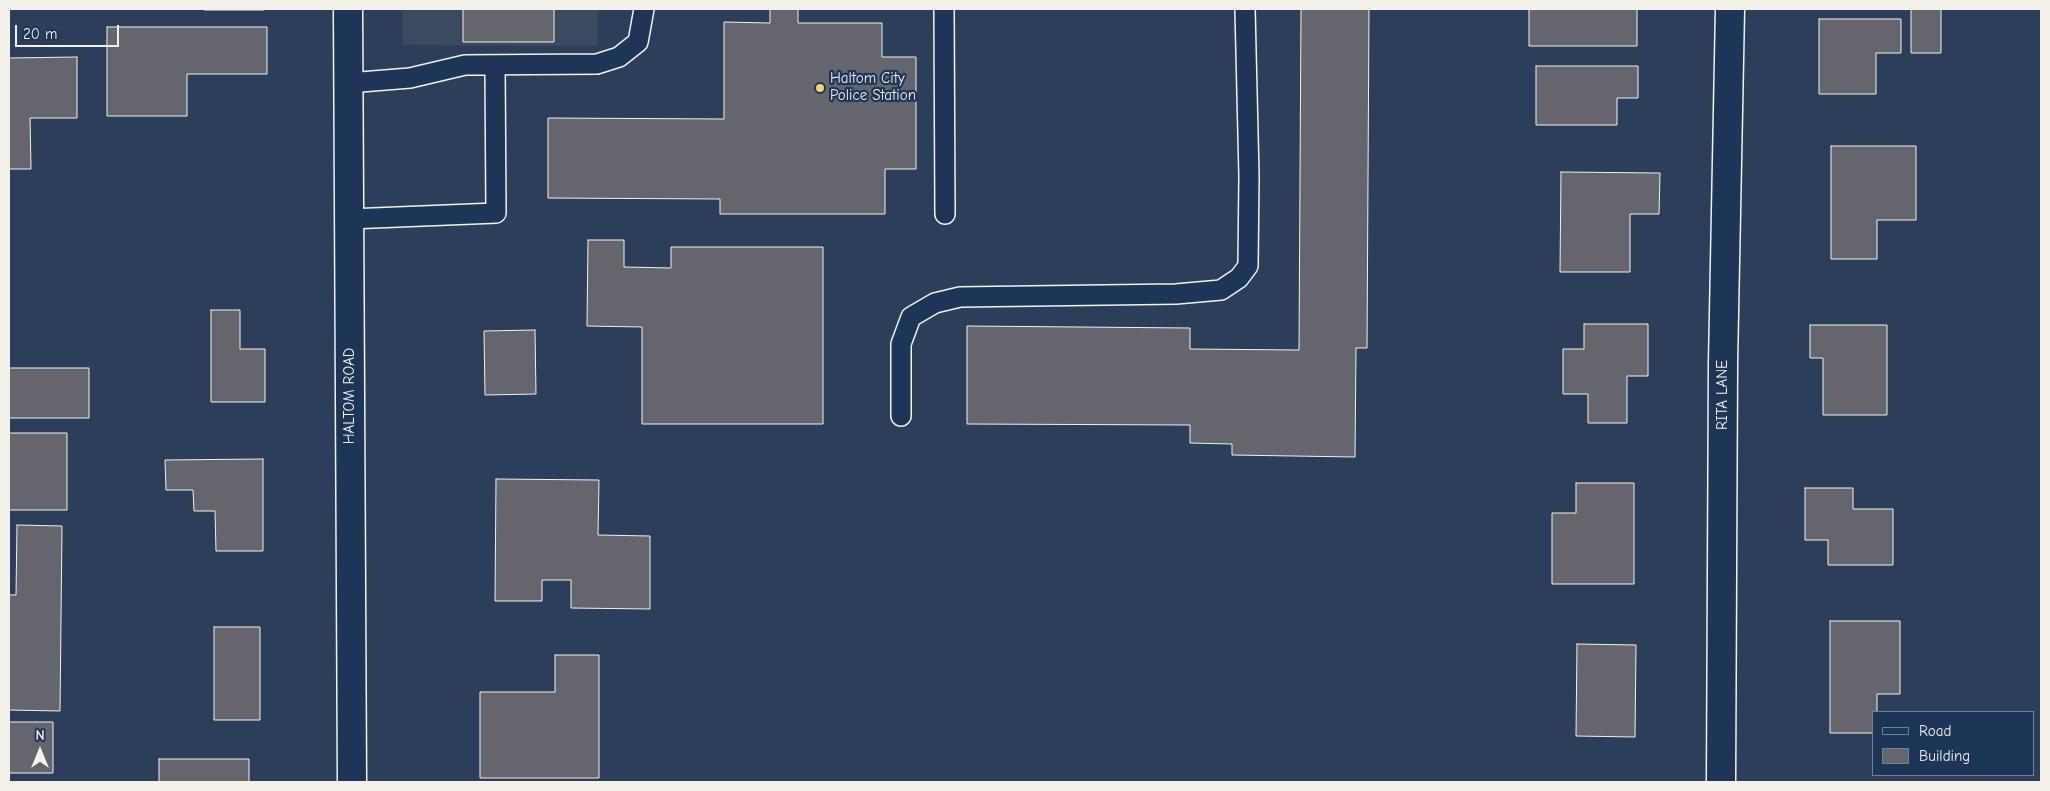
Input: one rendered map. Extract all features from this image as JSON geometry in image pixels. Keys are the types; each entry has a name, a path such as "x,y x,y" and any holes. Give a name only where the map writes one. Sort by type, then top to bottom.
{"main road":[{"name":"HALTOM ROAD","path":"348,9 352,782"},
{"name":"RITA LANE","path":"1721,782 1723,374 1730,9"}],"lane":[{"path":"348,83 410,78 465,65 598,64 619,57 638,42 644,9"},
{"path":"944,9 945,214"},
{"path":"901,416 901,344 911,317 935,303 960,297 1176,294 1221,290 1239,278 1248,266 1250,176 1245,9"},
{"path":"349,218 496,213 495,65"}],"shaded area":[{"path":"403,9 598,9 598,46 402,45"}],"building":[{"path":"264,9 264,10 204,10"},
{"path":"463,9 554,9 554,42 463,42"},
{"name":"Haltom City Police Station","path":"770,9 798,9 798,23 882,23 882,57 916,57 916,169 885,169 885,214 720,214 720,199 548,198 548,118 724,119 724,22 770,23"},
{"path":"1301,9 1369,9 1367,348 1356,348 1355,457 1232,455 1232,444 1190,443 1190,425 967,424 967,326 1190,328 1190,349 1299,350"},
{"path":"1529,9 1637,9 1637,46 1529,46"},
{"path":"1911,9 1941,9 1941,53 1911,53"},
{"path":"1819,19 1901,19 1901,53 1876,53 1876,94 1819,94"},
{"path":"107,27 267,27 267,74 187,74 187,116 107,116"},
{"path":"77,57 77,118 30,118 31,169 9,169 9,58"},
{"path":"1536,66 1638,66 1638,98 1617,98 1617,125 1536,125"},
{"path":"1831,146 1916,146 1916,220 1877,220 1877,259 1831,259"},
{"path":"1561,172 1660,173 1659,214 1630,214 1630,272 1560,272"},
{"path":"588,240 624,240 624,267 671,268 671,247 823,247 823,424 642,424 642,327 587,326"},
{"path":"211,310 240,310 240,349 265,349 265,402 211,402"},
{"path":"1584,324 1648,324 1648,376 1627,376 1627,423 1588,423 1588,394 1563,394 1563,349 1584,349"},
{"path":"1810,325 1887,325 1887,415 1823,415 1823,358 1810,358"},
{"path":"535,330 536,394 485,395 484,331"},
{"path":"9,368 89,368 89,418 9,418"},
{"path":"9,433 67,433 67,510 9,510"},
{"path":"263,459 263,551 216,551 215,511 194,511 193,490 166,490 165,460"},
{"path":"496,479 599,480 598,535 650,536 650,609 571,608 571,580 542,580 542,601 495,601"},
{"path":"1576,483 1634,483 1634,584 1552,584 1552,513 1576,513"},
{"path":"1805,488 1853,488 1853,509 1893,509 1893,565 1828,565 1828,540 1805,540"},
{"path":"17,525 62,526 60,711 9,710 9,595 16,595"},
{"path":"1830,621 1900,621 1900,694 1877,694 1877,711 1872,711 1872,733 1830,733"},
{"path":"214,627 260,627 260,720 214,720"},
{"path":"1577,644 1636,645 1635,737 1576,736"},
{"path":"555,655 599,655 599,778 480,778 480,692 555,692"},
{"path":"9,722 53,722 53,773 9,773"},
{"path":"159,759 249,759 249,782 159,782"}],"place":[{"name":"Haltom City Police Station","path":"820,88"}]}
